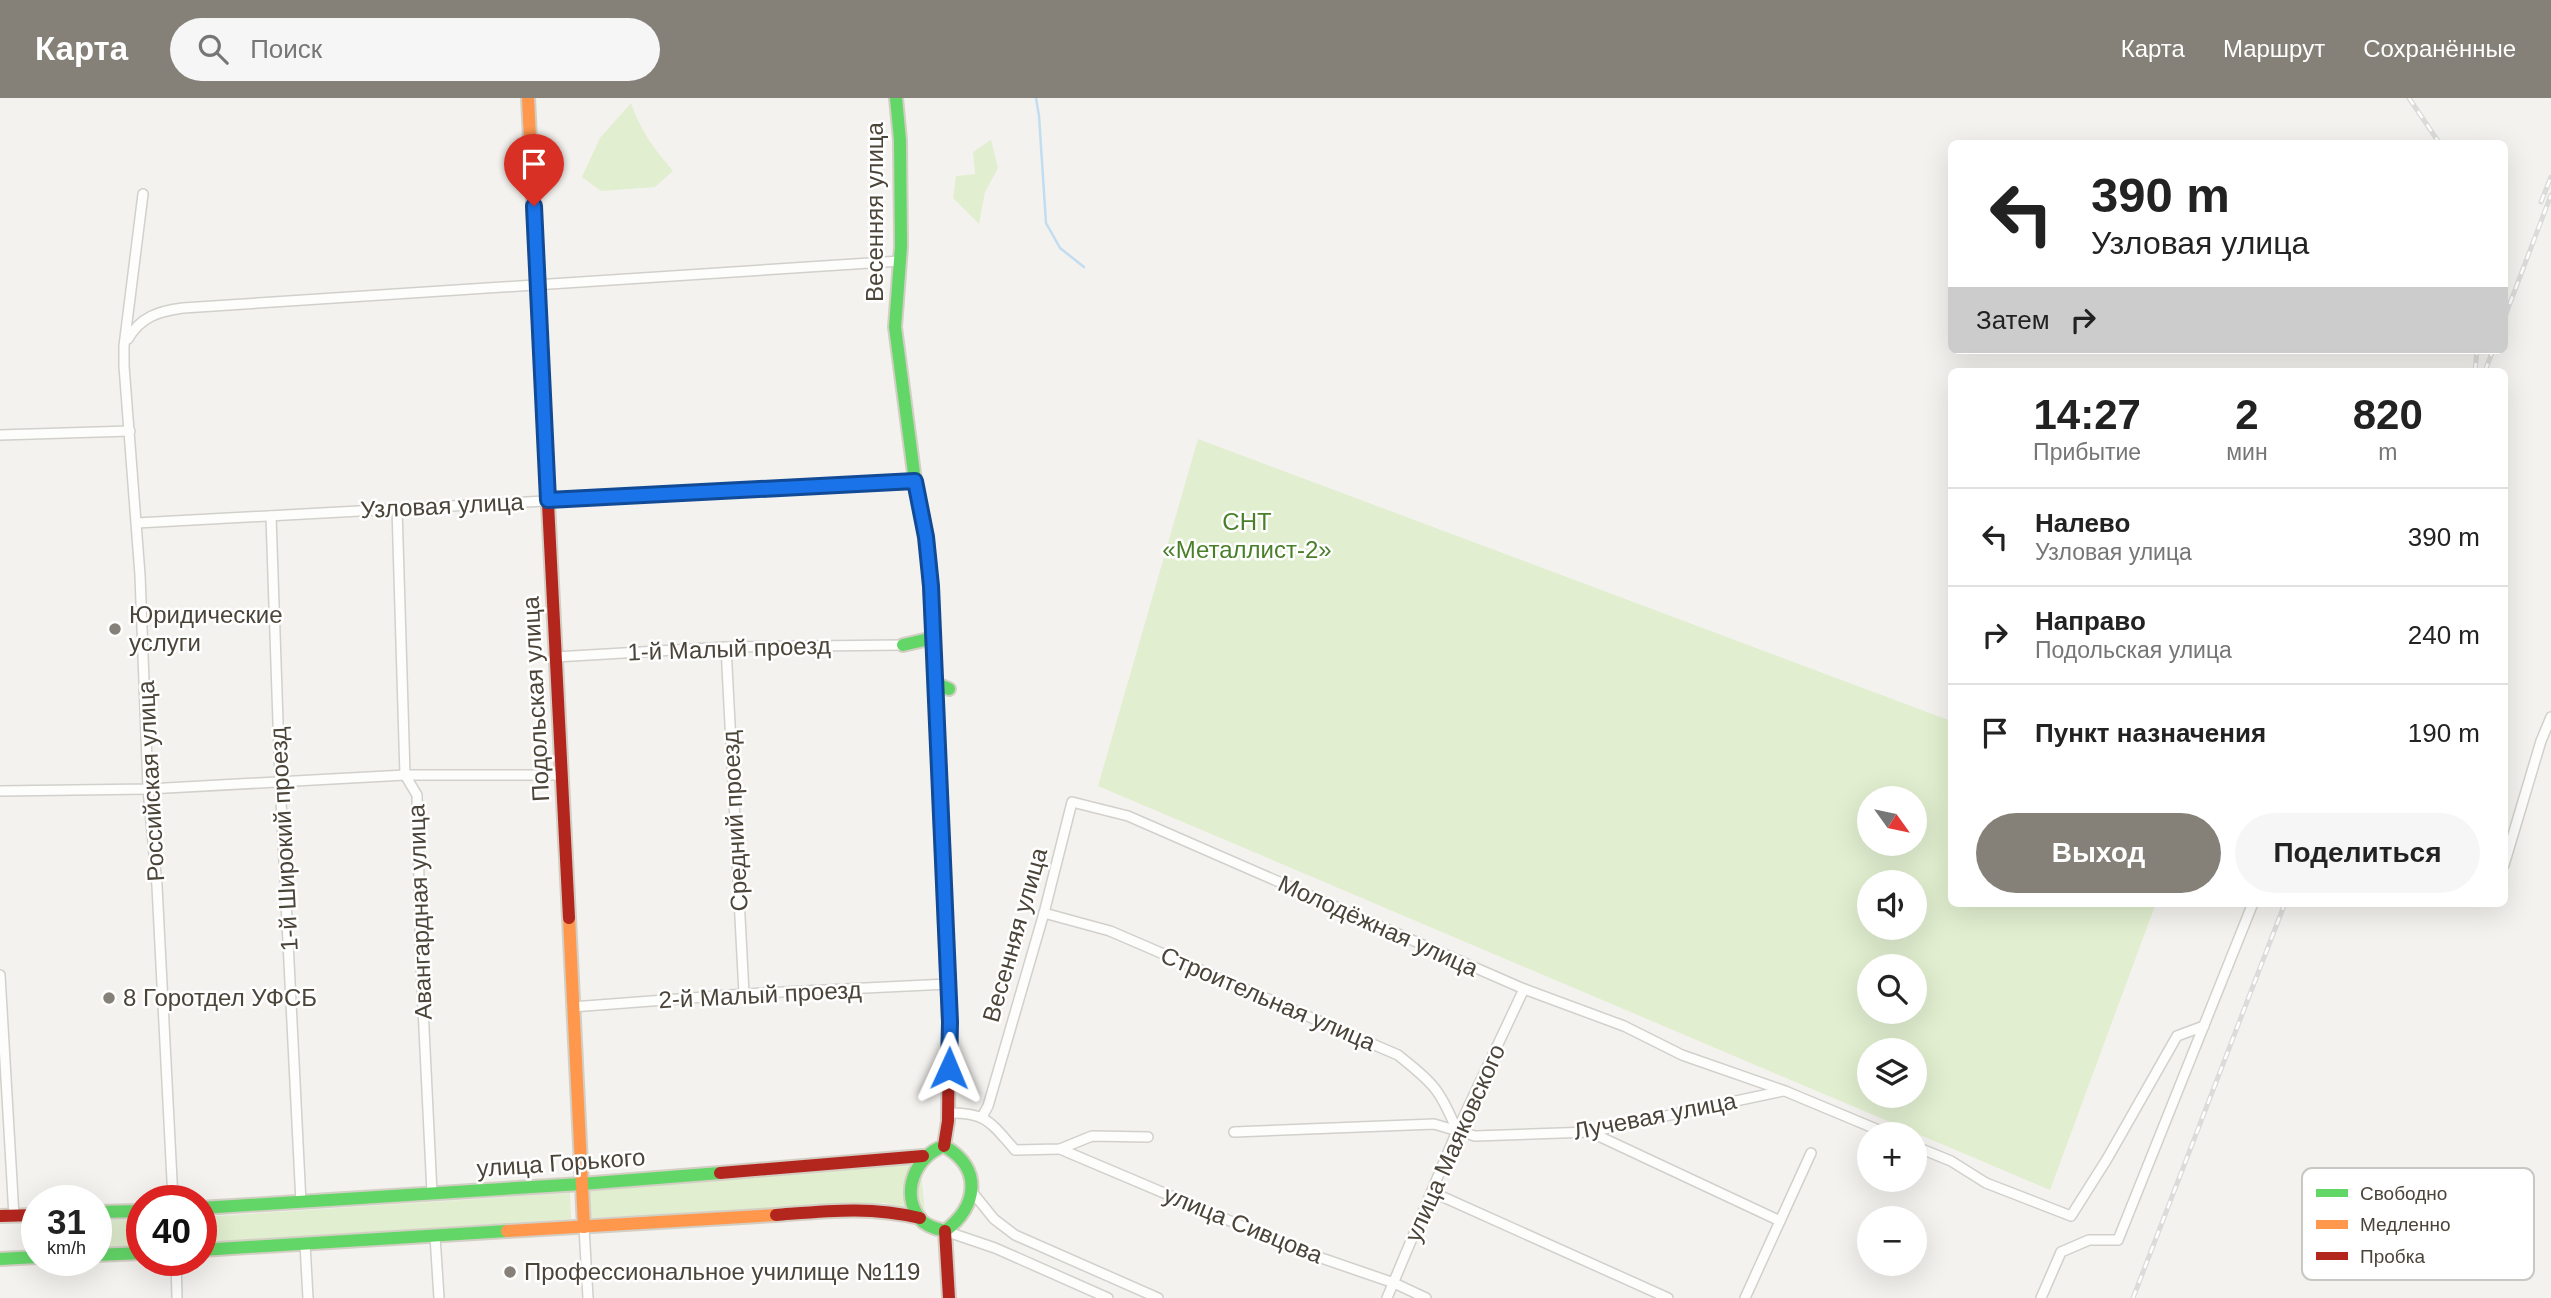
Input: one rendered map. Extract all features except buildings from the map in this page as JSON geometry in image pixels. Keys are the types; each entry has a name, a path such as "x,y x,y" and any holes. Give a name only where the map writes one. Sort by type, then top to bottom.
{"street":[{"name":"Подольская улица","path":"528,98 588,1298"},
{"name":"Весенняя улица","path":"896,98 900,141 900,261 895,327 915,481 926,537 933,638 948,985 948,1113 944,1146"},
{"name":"Российская улица","path":"143,194 124,346 144,639 148,789 157,886 172,1185"},
{"path":"124,346 134,328 142,321 152,315 175,309 293,299 900,261"},
{"path":"0,435 130,431"},
{"name":"Узловая улица","path":"137,523 915,481"},
{"name":"Авангардная улица","path":"397,509 405,775 416,795 432,1193"},
{"name":"1-й Широкий проезд","path":"271,516 280,780 301,1203"},
{"path":"903,645 933,638"},
{"name":"1-й Малый проезд","path":"555,657 726,647 903,645"},
{"name":"Средний проезд","path":"726,647 744,994"},
{"path":"935,683 949,689"},
{"path":"2508,852 2541,741 2551,717"},
{"path":"0,791 148,789 405,775 560,775"},
{"name":"Весенняя улица","path":"982,1117 988,1106 1044,913 1072,802"},
{"name":"Молодёжная улица","path":"1072,802 1128,816 1524,989 1623,1026 1682,1055 1784,1091 1859,1122"},
{"path":"2041,1298 2061,1252 2088,1240 2118,1240 2251,907"},
{"name":"Строительная улица","path":"1044,913 1110,931 1398,1055 1431,1081 1446,1103 1457,1132"},
{"path":"0,975 7,1216"},
{"name":"2-й Малый проезд","path":"572,1007 744,994 948,985"},
{"name":"улица Маяковского","path":"1387,1298 1457,1132 1524,989"},
{"path":"1927,1151 1951,1161 1986,1183 2071,1216 2107,1159 2176,1036 2204,1026"},
{"name":"Лучевая улица","path":"1234,1132 1434,1125 1475,1136 1590,1132 1784,1091"},
{"path":"948,1113 969,1113 982,1117 1015,1150 1060,1149 1091,1136 1148,1137"},
{"path":"1590,1132 1780,1221"},
{"path":"920,1218 914,1203 914,1171 928,1150 944,1146 955,1150 965,1165 972,1193 994,1219 1015,1235 1158,1298"},
{"name":"улица Сивцова","path":"1060,1149 1301,1251 1394,1283 1426,1298"},
{"path":"1745,1298 1811,1153"},
{"name":"улица Горького","path":"217,1207 581,1184 923,1156"},
{"path":"1432,1192 1668,1298"},
{"path":"945,1231 965,1215 972,1193"},
{"path":"217,1249 867,1209 920,1218 934,1228 995,1248 1108,1298"},
{"path":"945,1231 949,1298"},
{"path":"435,1236 439,1298"},
{"path":"305,1244 308,1298"},
{"path":"0,1259 21,1258"},
{"path":"176,1276 177,1298"}],"green space":[{"path":"631,103 648,139 673,171 655,187 601,191 582,177 600,138"},
{"path":"991,140 998,168 985,192 979,224 953,198 956,176 975,174 973,152"},
{"name":"СНТ «Металлист-2»","path":"1198,439 1948,720 1948,907 2155,907 2050,1190 1927,1138 1927,1122 1890,1122 1098,786"},
{"path":"920,1162 925,1213 885,1203 588,1218 586,1191"},
{"path":"570,1193 571,1219 217,1242 217,1216"},
{"path":"112,1220 126,1220 126,1248 112,1248"}],"waterway":[{"path":"1036,98 1046,223 1060,248 1084,267"}],"railway":[{"path":"2409,98 2437,140"},
{"path":"2541,202 2551,177"},
{"path":"2508,308 2551,195"},
{"path":"2475,368 2477,354"},
{"path":"2486,368 2491,354"},
{"path":"2133,1298 2283,907"}],"traffic: fast":[{"path":"896,98 900,140 901,247 895,327 915,481 927,537 933,638"},
{"path":"903,645 933,638 935,683 949,689"},
{"path":"944,1146 965,1165 972,1187 964,1210 945,1231 922,1221 911,1198 911,1187 918,1167 925,1158 944,1146"},
{"path":"217,1207 720,1173"},
{"path":"112,1212 126,1211"},
{"path":"217,1249 507,1231"},
{"path":"112,1254 126,1254"},
{"path":"0,1259 21,1258"}],"traffic: slow":[{"path":"528,98 546,464"},
{"path":"569,918 584,1227"},
{"path":"507,1231 776,1215"}],"traffic: jam":[{"path":"546,464 569,918"},
{"path":"935,683 949,1022 948,1121 944,1146"},
{"path":"720,1173 923,1156"},
{"path":"776,1215 866,1211 920,1218"},
{"path":"0,1216 21,1215"},
{"path":"945,1231 949,1298"}],"place":[{"name":"Юридические услуги","path":"115,629"},
{"name":"8 Горотдел УФСБ","path":"109,998"},
{"name":"Профессиональное училище №119","path":"510,1272"}],"route":[{"path":"534,206 548,500 915,481 926,537 931,586 950,1022 949,1068"}]}
